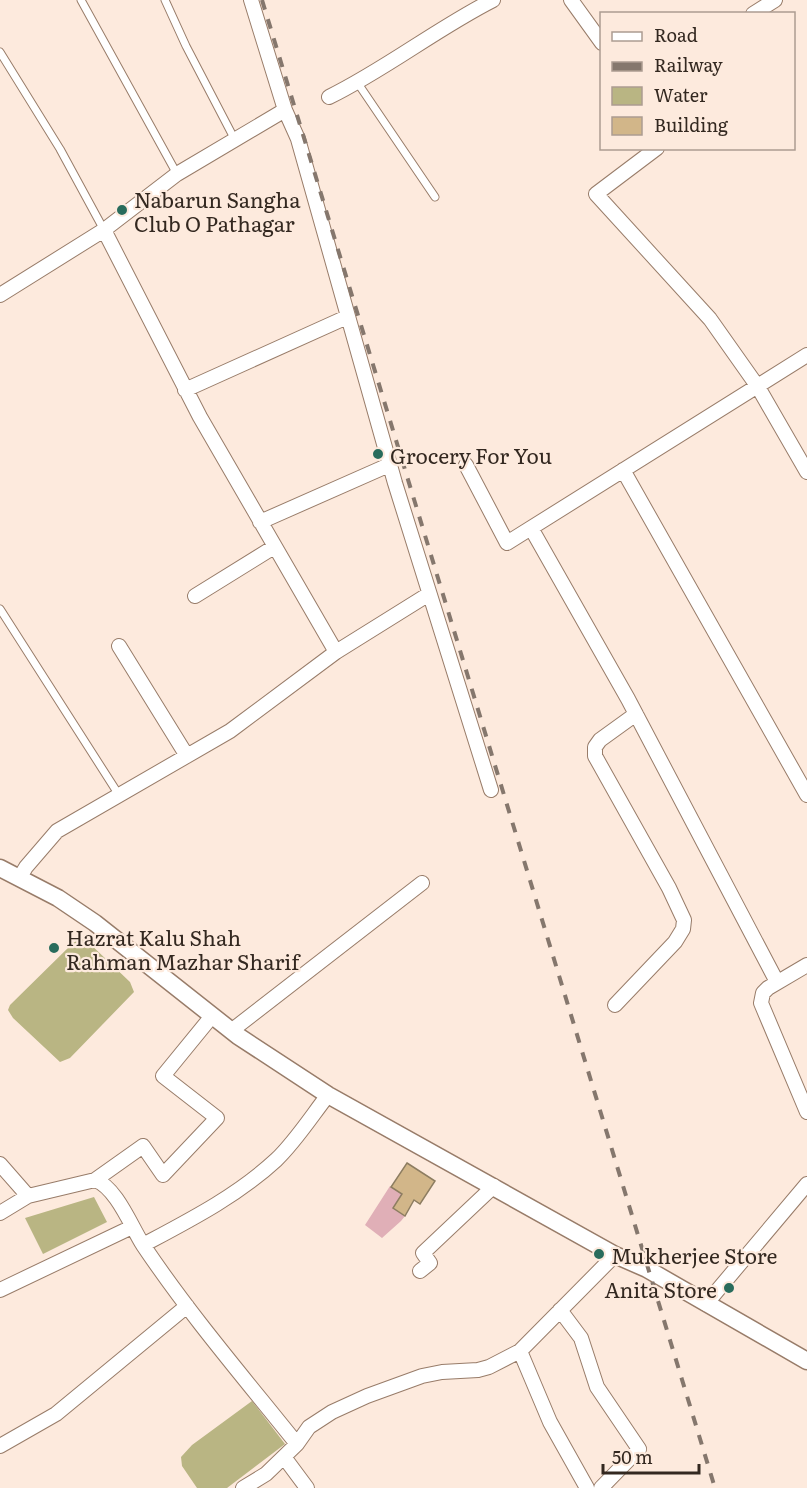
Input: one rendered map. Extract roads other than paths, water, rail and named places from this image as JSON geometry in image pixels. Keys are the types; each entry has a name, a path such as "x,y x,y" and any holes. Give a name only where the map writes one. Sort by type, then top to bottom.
{"street":[{"path":"251,0 285,111 298,139 389,465 490,790"},
{"path":"329,97 357,82 425,38 493,0"},
{"path":"571,0 600,40"},
{"path":"756,12 776,0"},
{"path":"0,295 104,230 177,174 285,111"},
{"path":"654,150 596,194 710,319 758,387 807,472"},
{"path":"104,230 185,390 336,652"},
{"path":"185,390 347,317"},
{"path":"466,465 507,543 807,356"},
{"path":"260,522 389,465"},
{"path":"623,470 805,789"},
{"path":"531,528 636,714 777,982"},
{"path":"195,596 274,547"},
{"path":"6,872 26,867 57,831 230,731 336,652 429,594"},
{"path":"119,646 187,756"},
{"path":"615,1005 675,942 683,929 684,920 669,888 595,756 594,747 600,740 636,714"},
{"path":"6,872 58,898 95,924 231,1031 328,1095 615,1255 647,1269 807,1361"},
{"path":"231,1031 422,883"},
{"path":"807,965 763,993 761,1003 807,1112"},
{"path":"0,1213 28,1196 95,1180 143,1146 163,1175 217,1118 163,1076 212,1016"},
{"path":"143,1245 219,1204 258,1176 278,1158 328,1095"},
{"path":"0,1164 28,1196"},
{"path":"95,1180 108,1188 143,1245 187,1306 297,1444"},
{"path":"706,1304 807,1184"},
{"path":"420,1271 430,1263 423,1253 494,1186"},
{"path":"0,1290 132,1227"},
{"path":"243,1488 266,1474 297,1444 317,1420 367,1396 430,1374 478,1370 489,1367 520,1351 615,1255"},
{"path":"0,1446 56,1414 187,1306"},
{"path":"560,1310 581,1338 597,1387 639,1449 601,1488"},
{"path":"520,1351 550,1422 587,1488"},
{"path":"284,1457 307,1488"}],"lane":[{"path":"81,0 177,174"},
{"path":"165,0 235,140"},
{"path":"0,52 60,148 104,230"},
{"path":"357,82 435,197"},
{"path":"0,609 118,795"}],"water":[{"path":"80,938 87,941 130,982 134,992 70,1058 60,1062 13,1018 8,1010 10,1005"},
{"path":"94,1197 107,1222 43,1254 25,1218"},
{"path":"252,1401 285,1444 227,1488 197,1488 182,1466 181,1457 192,1445"}],"railway":[{"path":"262,0 715,1488"}],"place":[{"name":"Nabarun Sangha Club O Pathagar","path":"122,210"},
{"name":"Grocery For You","path":"378,454"},
{"name":"Hazrat Kalu Shah Rahman Mazhar Sharif","path":"54,948"},
{"name":"Mukherjee Store","path":"599,1254"},
{"name":"Anita Store","path":"729,1288"}]}
